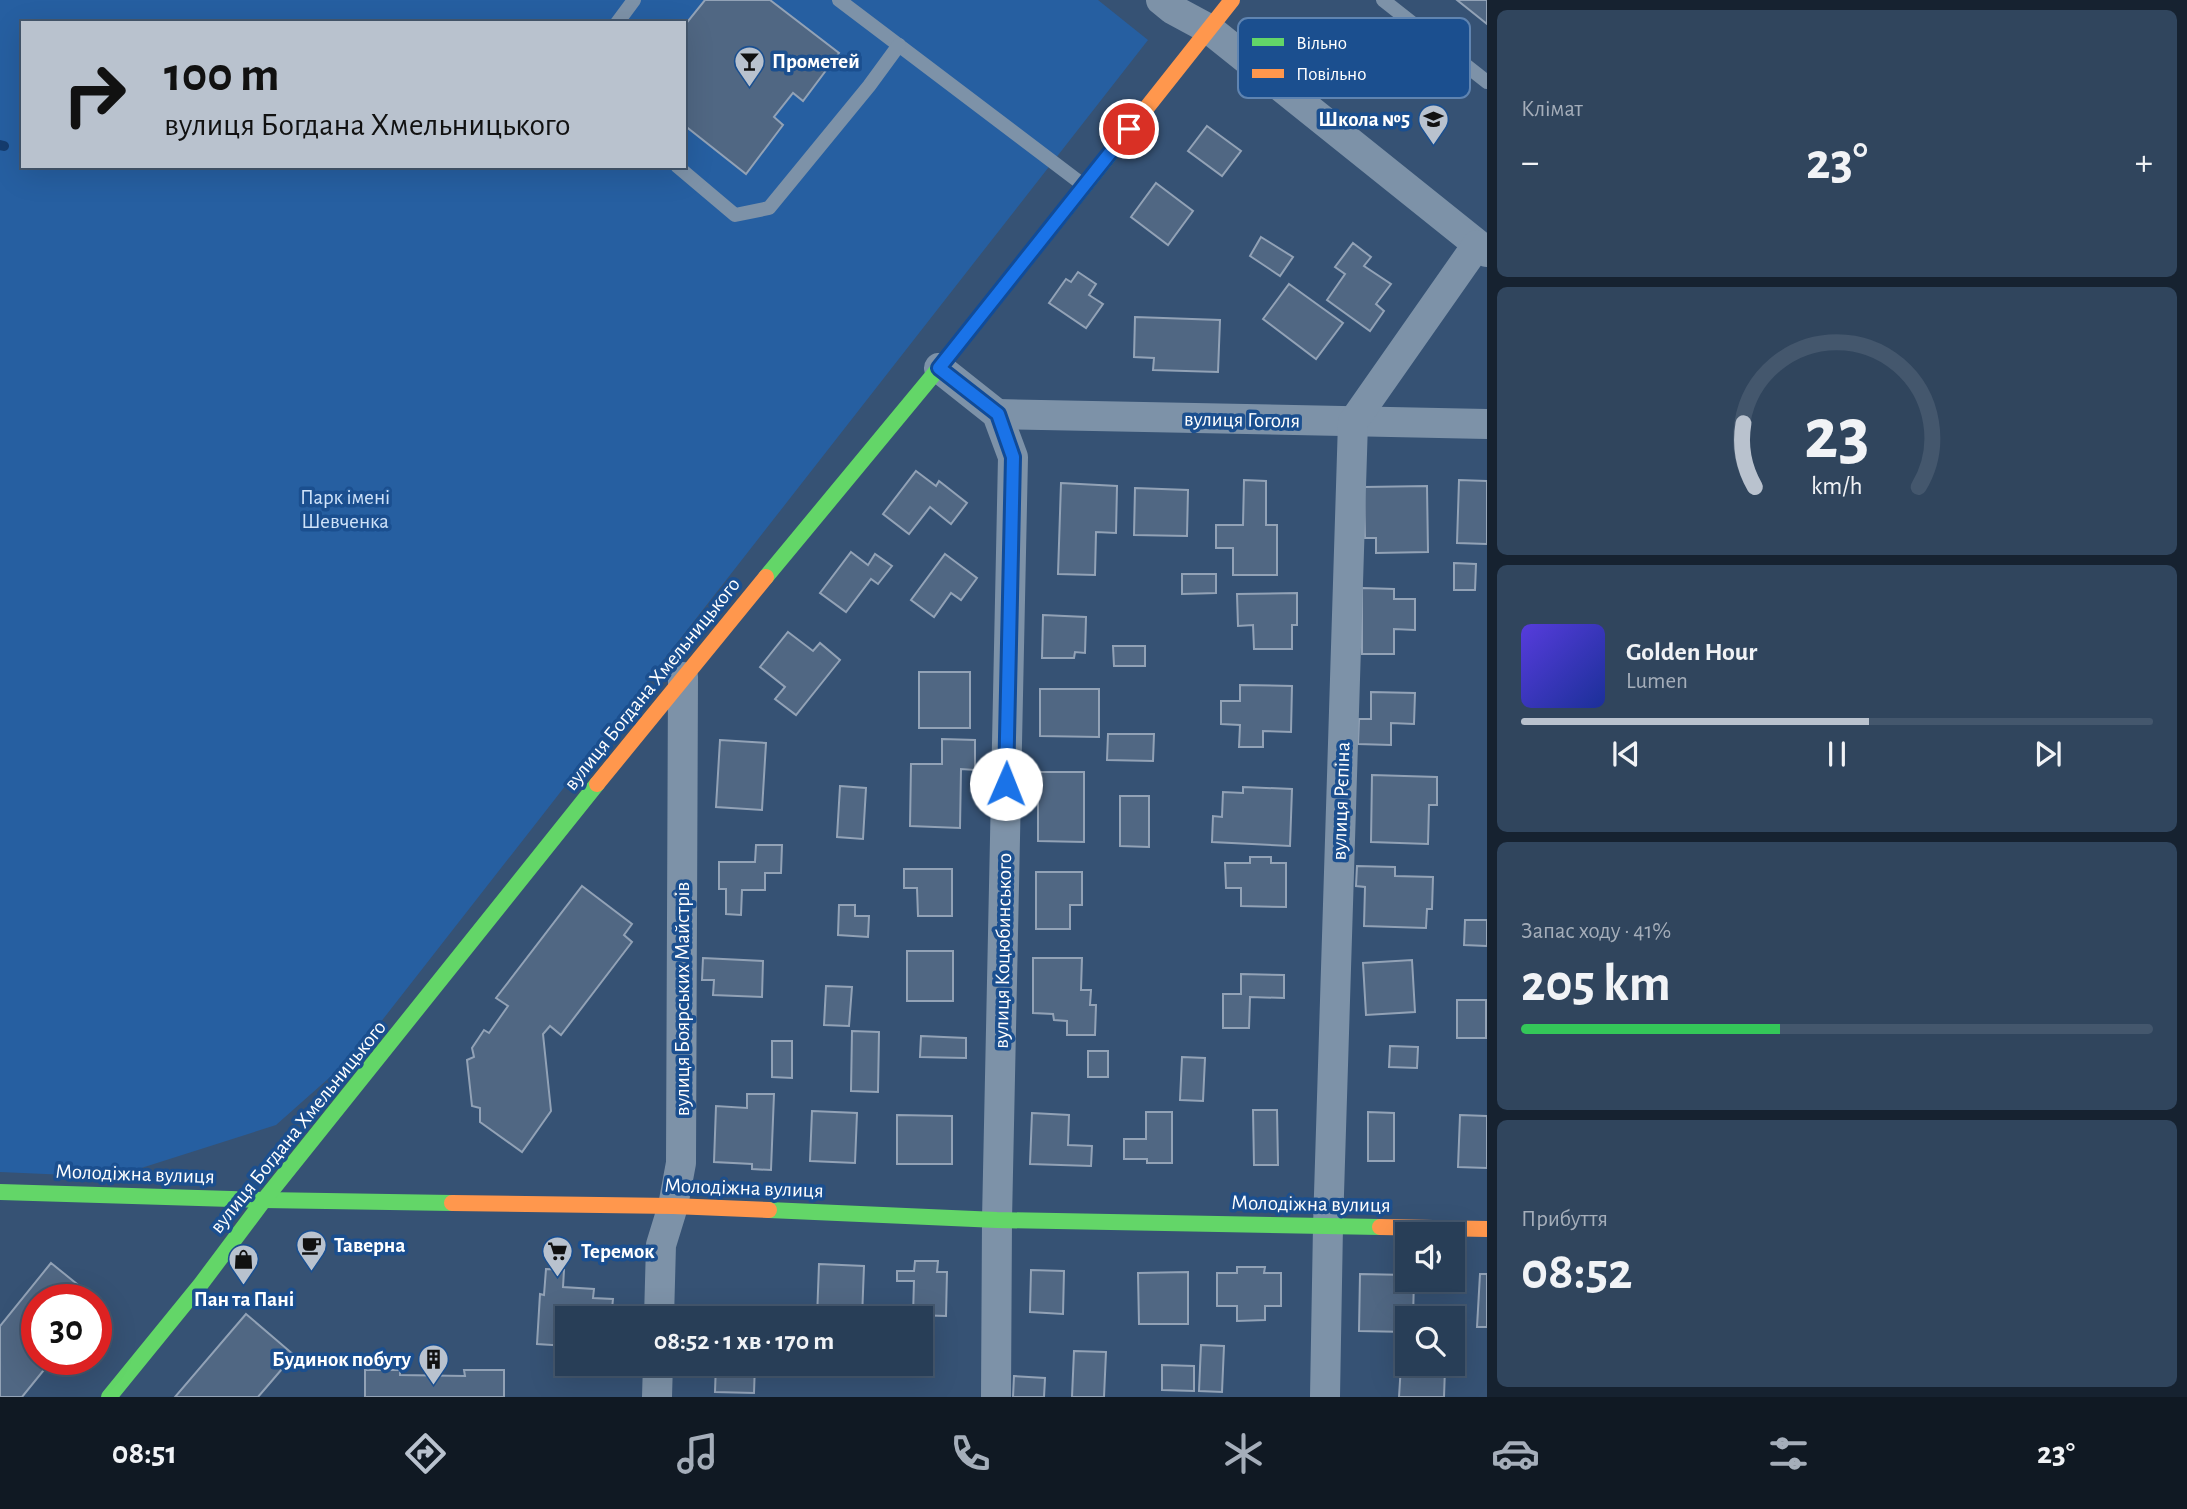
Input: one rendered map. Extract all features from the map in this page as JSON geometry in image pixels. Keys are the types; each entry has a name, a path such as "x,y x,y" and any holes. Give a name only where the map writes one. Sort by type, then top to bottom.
{"street":[{"path":"1161,0 1209,29 1238,52"},
{"name":"вулиця Богдана Хмельницького","path":"109,1397 201,1283 264,1199 683,677 939,368 1232,0"},
{"path":"1295,98 1482,249 1353,422"},
{"path":"939,368 998,414"},
{"name":"вулиця Гоголя","path":"998,414 1487,424"},
{"name":"вулиця Коцюбинського","path":"996,1397 997,1220 1013,457 998,414"},
{"name":"вулиця Рєпіна","path":"1325,1397 1353,422"},
{"name":"вулиця Боярських Майстрів","path":"659,1306 661,1245 673,1206 681,1163 683,677"},
{"name":"Молодіжна вулиця","path":"0,1192 673,1206 997,1220 1487,1229"},
{"path":"657,1397 658,1376"}],"lane":[{"path":"618,21 634,0"},
{"path":"839,0 1083,185"},
{"path":"1383,0 1406,18"},
{"path":"679,168 735,215 769,208 869,86 898,45"},
{"path":"1470,69 1487,82"}],"green space":[{"name":"Парк імені Шевченка","path":"0,0 1098,0 1148,40 355,1055 276,1125 113,1177 0,1172"}],"building":[{"path":"705,0 770,0 839,53 803,101 793,93 774,117 783,125 746,174 686,127 686,24"},
{"path":"1457,0 1487,0 1487,24"},
{"path":"1207,126 1241,151 1222,176 1188,151"},
{"path":"1156,183 1193,211 1168,245 1131,217"},
{"path":"1261,237 1293,257 1280,276 1250,256"},
{"path":"1353,243 1371,257 1364,266 1391,284 1376,304 1384,311 1370,331 1327,300 1345,274 1335,267"},
{"path":"1078,272 1096,284 1089,295 1103,304 1086,328 1049,303 1066,279 1071,282"},
{"path":"1289,284 1343,323 1316,359 1263,319"},
{"path":"1135,317 1220,320 1218,372 1153,370 1154,358 1134,357"},
{"path":"916,471 936,486 939,481 967,503 951,524 930,507 909,534 883,514"},
{"path":"1244,480 1266,481 1266,525 1277,525 1277,575 1233,575 1233,548 1216,548 1216,525 1243,525"},
{"path":"1459,480 1487,481 1487,544 1457,543"},
{"path":"1061,483 1117,486 1116,533 1096,532 1095,575 1058,574"},
{"path":"1427,486 1428,552 1376,553 1376,538 1365,538 1364,487"},
{"path":"1135,488 1188,490 1187,536 1134,535"},
{"path":"851,552 868,565 875,554 892,566 878,584 871,579 846,612 820,593"},
{"path":"945,554 977,578 961,600 951,593 934,617 911,600"},
{"path":"1454,563 1476,564 1475,590 1454,590"},
{"path":"1182,574 1216,574 1216,593 1182,594"},
{"path":"1362,588 1394,589 1394,599 1415,599 1415,630 1394,629 1394,654 1362,654"},
{"path":"1297,593 1297,625 1292,625 1292,649 1254,649 1253,625 1238,626 1237,594"},
{"path":"1043,615 1086,617 1085,653 1075,652 1074,658 1042,658"},
{"path":"788,632 813,651 820,643 840,660 796,715 775,699 785,687 760,667"},
{"path":"1113,646 1145,646 1145,666 1114,666"},
{"path":"919,672 970,672 970,728 919,728"},
{"path":"1240,685 1292,686 1291,732 1263,731 1263,747 1239,747 1240,725 1221,724 1221,701 1240,701"},
{"path":"1040,689 1099,689 1099,737 1040,736"},
{"path":"1371,692 1415,693 1414,724 1391,723 1391,745 1358,744 1359,719 1371,719"},
{"path":"1108,734 1154,734 1153,761 1107,760"},
{"path":"942,739 975,740 975,770 961,769 960,828 910,826 911,764 942,764"},
{"path":"720,740 766,743 762,810 716,807"},
{"path":"1038,772 1084,772 1084,842 1038,841"},
{"path":"1372,775 1437,777 1437,805 1429,805 1428,844 1371,842"},
{"path":"840,786 866,788 863,839 837,837"},
{"path":"1243,787 1292,789 1290,846 1212,842 1213,816 1222,817 1223,792 1243,793"},
{"path":"1120,796 1149,796 1149,847 1120,846"},
{"path":"756,845 782,845 781,873 765,873 765,890 742,890 741,915 726,914 726,889 719,889 719,862 755,862"},
{"path":"1250,857 1271,857 1271,863 1286,863 1286,907 1241,906 1241,888 1226,888 1225,863 1250,863"},
{"path":"1357,866 1395,867 1395,876 1433,877 1432,909 1427,909 1426,928 1364,926 1365,887 1356,886"},
{"path":"904,869 952,869 952,916 918,916 917,888 904,888"},
{"path":"1036,872 1082,872 1082,905 1070,905 1070,929 1036,929"},
{"path":"582,886 632,924 624,935 632,942 561,1035 550,1026 543,1034 551,1111 522,1152 480,1122 480,1108 472,1106 467,1060 474,1057 472,1048 484,1030 489,1033 508,1006 496,998"},
{"path":"839,905 855,905 855,916 869,916 868,937 838,935"},
{"path":"1465,920 1487,920 1487,946 1464,945"},
{"path":"907,951 953,951 953,1001 907,1001"},
{"path":"703,958 763,961 762,997 713,995 714,980 702,980"},
{"path":"1033,958 1082,958 1081,990 1091,990 1090,1005 1096,1005 1095,1035 1067,1035 1067,1021 1054,1020 1053,1014 1033,1013"},
{"path":"1412,960 1415,1012 1366,1015 1363,963"},
{"path":"1241,974 1284,975 1284,998 1250,997 1249,1028 1223,1028 1223,994 1241,994"},
{"path":"826,986 852,987 849,1026 824,1025"},
{"path":"1457,1000 1486,1000 1486,1038 1457,1038"},
{"path":"852,1031 879,1032 878,1092 851,1091"},
{"path":"921,1036 966,1038 966,1058 920,1057"},
{"path":"772,1041 792,1041 792,1078 772,1077"},
{"path":"1390,1046 1418,1047 1417,1068 1389,1067"},
{"path":"1088,1051 1108,1051 1108,1077 1088,1077"},
{"path":"1182,1057 1205,1058 1203,1101 1180,1100"},
{"path":"747,1094 774,1094 771,1170 752,1169 752,1164 714,1162 716,1106 747,1108"},
{"path":"1253,1110 1277,1110 1278,1165 1254,1165"},
{"path":"812,1111 857,1113 855,1163 810,1161"},
{"path":"1146,1112 1172,1112 1172,1163 1124,1159 1124,1139 1146,1139"},
{"path":"1368,1112 1394,1113 1394,1161 1368,1161"},
{"path":"1032,1113 1069,1115 1068,1145 1092,1146 1091,1166 1030,1164"},
{"path":"897,1115 952,1116 952,1164 897,1164"},
{"path":"1460,1115 1487,1116 1487,1168 1458,1167"},
{"path":"915,1261 938,1261 937,1272 947,1272 946,1316 933,1316 933,1306 913,1306 914,1281 897,1281 897,1271 914,1271"},
{"path":"51,1263 77,1284 34,1284"},
{"path":"819,1264 864,1266 862,1306 817,1306"},
{"path":"1237,1267 1265,1267 1264,1273 1281,1273 1281,1306 1265,1306 1265,1320 1237,1321 1237,1306 1217,1306 1217,1273 1237,1273"},
{"path":"546,1269 564,1270 563,1287 594,1289 593,1298 613,1299 612,1306 555,1306 555,1345 537,1344 540,1294 544,1295"},
{"path":"1031,1270 1064,1271 1063,1314 1030,1312"},
{"path":"1188,1272 1188,1324 1139,1324 1138,1273"},
{"path":"1360,1274 1395,1275 1395,1292 1414,1292 1413,1306 1395,1306 1395,1332 1359,1331"},
{"path":"1480,1274 1487,1274 1487,1327 1477,1327"},
{"path":"21,1300 21,1375 40,1375 22,1397 0,1397 0,1326"},
{"path":"246,1314 294,1355 258,1397 175,1397"},
{"path":"1201,1345 1224,1346 1222,1392 1199,1391"},
{"path":"1074,1351 1106,1352 1104,1397 1072,1397"},
{"path":"1162,1365 1194,1366 1194,1391 1162,1390"},
{"name":"Будинок побуту","path":"365,1370 400,1370 400,1375 465,1376 464,1370 504,1370 504,1397 365,1397"},
{"path":"716,1376 755,1376 754,1393 715,1392"},
{"path":"1014,1376 1045,1378 1044,1397 1013,1397"},
{"path":"1400,1376 1445,1376 1444,1397 1399,1397"}],"waterway":[{"path":"0,145 4,146"}],"traffic: fast":[{"path":"766,577 939,368 1114,149"},
{"path":"109,1397 597,784"},
{"path":"0,1192 452,1203"},
{"path":"769,1210 997,1220 1380,1227"}],"traffic: slow":[{"path":"1114,149 1232,0"},
{"path":"597,784 766,577"},
{"path":"452,1203 769,1210"},
{"path":"1380,1227 1487,1229"}],"place":[{"name":"Прометей","path":"749,88"},
{"name":"Школа №5","path":"1433,146"},
{"name":"Таверна","path":"311,1272"},
{"name":"Теремок","path":"558,1278"},
{"name":"Пан та Пані","path":"244,1286"},
{"name":"Будинок побуту","path":"434,1386"}],"route":[{"path":"1006,784 1013,457 998,414 939,368 1129,129"}]}
